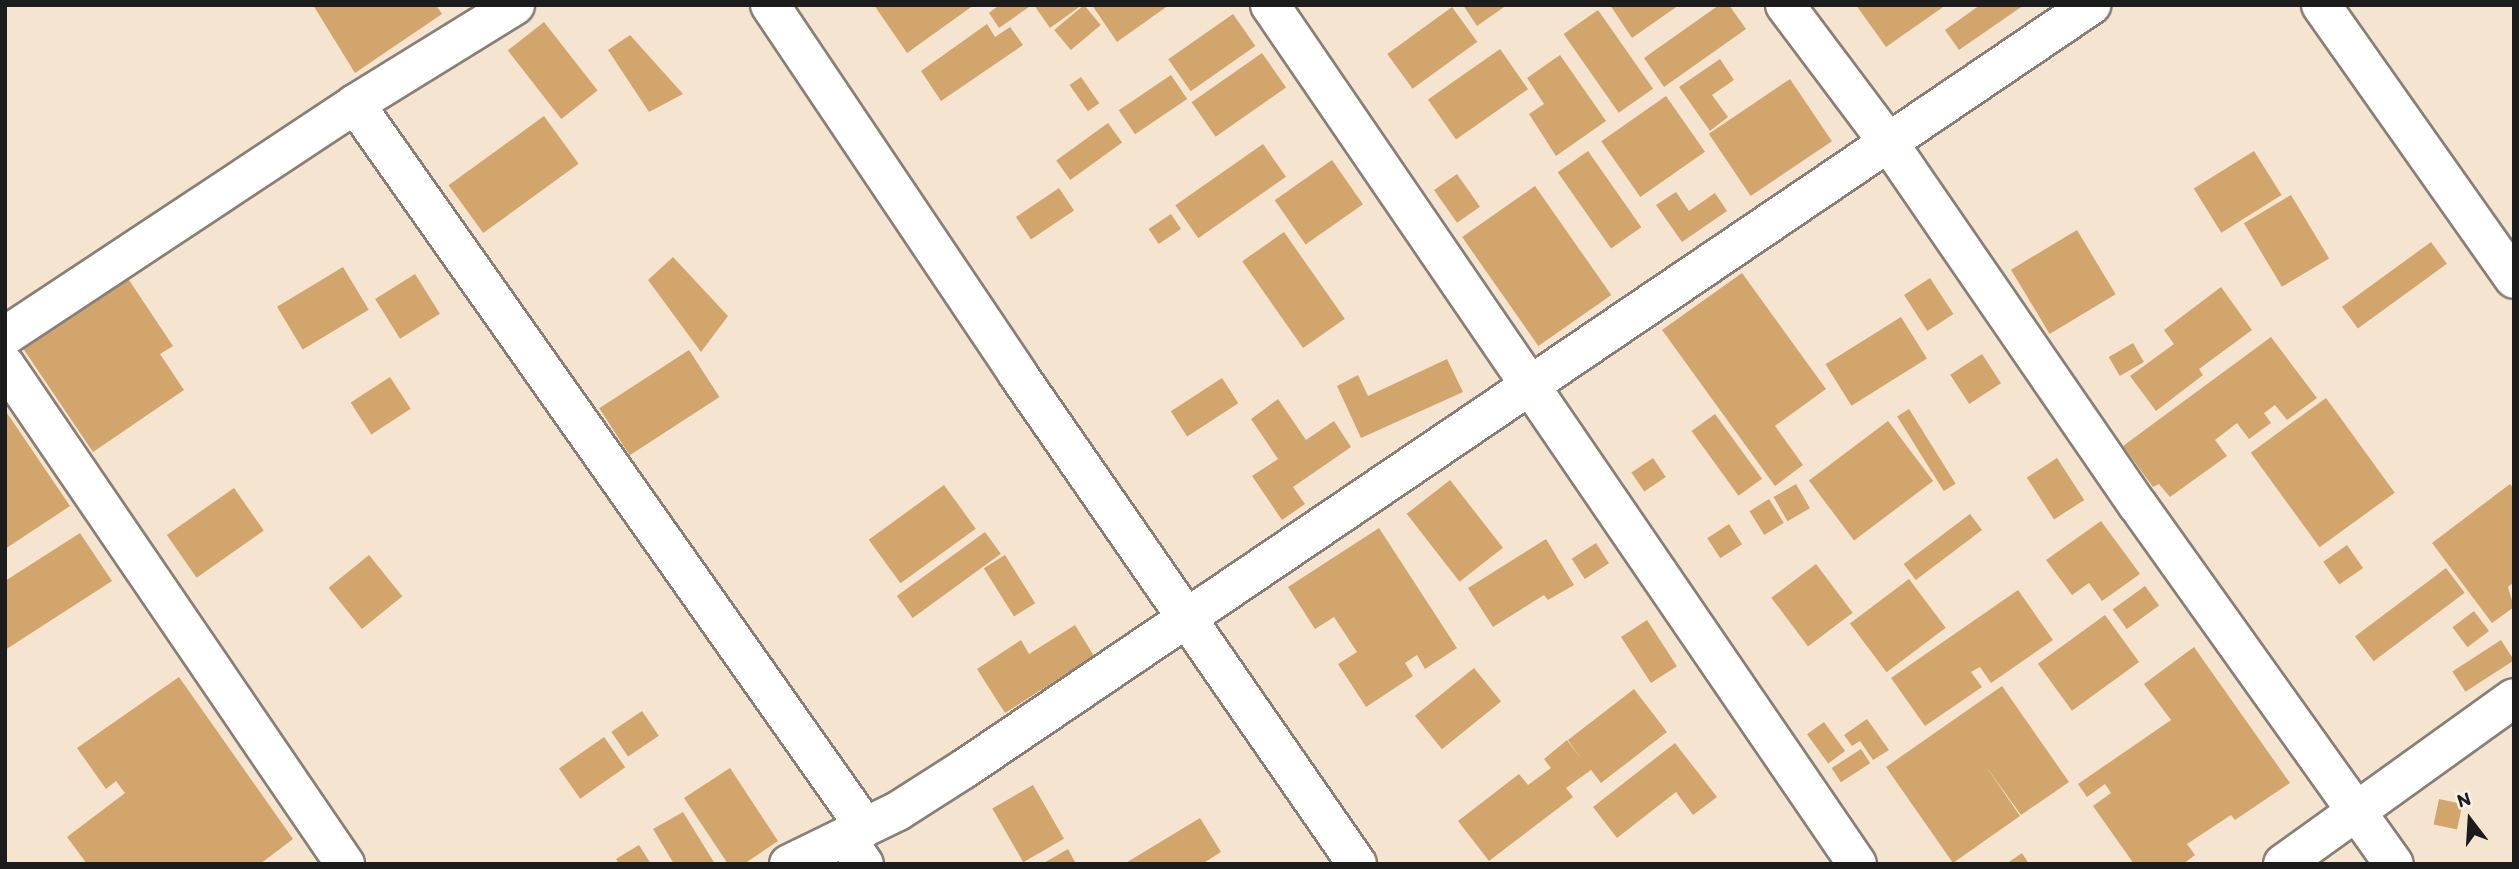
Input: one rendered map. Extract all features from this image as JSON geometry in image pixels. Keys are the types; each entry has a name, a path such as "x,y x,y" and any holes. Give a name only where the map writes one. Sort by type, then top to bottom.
{"street":[{"path":"5,336 355,104 515,5"},
{"path":"770,5 1184,618 1357,864"},
{"path":"1270,5 1533,386 1857,864"},
{"path":"1785,5 1890,145 2137,504 2394,864"},
{"path":"789,864 858,843 1184,618 1890,145 2091,5"},
{"path":"2321,5 2514,279"},
{"path":"355,104 858,843"},
{"path":"5,365 345,864"},
{"path":"2283,864 2358,813 2514,698"}],"building":[{"path":"313,5 436,5 442,14 355,73"},
{"path":"874,5 974,5 907,53"},
{"path":"999,5 1029,7 999,28 989,13"},
{"path":"1034,5 1082,5 1050,28"},
{"path":"1084,5 1101,25 1071,50 1054,30"},
{"path":"1092,5 1169,5 1117,42"},
{"path":"1463,5 1507,5 1477,26"},
{"path":"1610,5 1679,5 1632,38"},
{"path":"1719,5 1729,5 1746,29 1664,87 1644,58"},
{"path":"1856,5 1946,5 1886,47"},
{"path":"1980,5 2024,5 1959,50 1945,30"},
{"path":"1452,7 1477,42 1413,89 1387,54"},
{"path":"1598,10 1653,89 1619,113 1564,34"},
{"path":"1233,14 1255,46 1191,91 1168,59"},
{"path":"544,22 598,91 561,119 508,50"},
{"path":"987,24 995,37 1010,27 1023,45 941,101 921,71"},
{"path":"630,35 683,94 649,112 608,50"},
{"path":"1500,49 1528,89 1456,140 1428,99"},
{"path":"1262,53 1286,87 1216,137 1192,102"},
{"path":"1560,55 1606,121 1556,156 1529,114 1544,104 1527,78"},
{"path":"1720,59 1734,80 1712,95 1728,117 1710,131 1679,87"},
{"path":"1171,75 1187,99 1135,134 1119,110"},
{"path":"1081,77 1099,103 1088,111 1070,85"},
{"path":"1790,79 1832,141 1751,196 1709,134"},
{"path":"1666,96 1705,152 1640,197 1601,141"},
{"path":"544,116 579,164 483,233 449,185"},
{"path":"1108,123 1122,142 1070,180 1056,161"},
{"path":"1263,144 1286,177 1198,238 1175,205"},
{"path":"1588,151 1641,227 1611,248 1558,172"},
{"path":"2254,151 2282,195 2221,233 2194,189"},
{"path":"1332,160 1363,204 1306,244 1275,200"},
{"path":"1457,174 1480,207 1457,223 1434,190"},
{"path":"1535,186 1611,295 1538,346 1462,237"},
{"path":"1059,188 1074,210 1031,239 1016,217"},
{"path":"1676,192 1689,211 1715,193 1727,211 1682,242 1656,205"},
{"path":"2291,195 2329,258 2282,287 2244,223"},
{"path":"1171,214 1181,229 1159,244 1149,229"},
{"path":"2077,230 2116,294 2050,334 2011,270"},
{"path":"1284,232 1345,319 1303,348 1242,261"},
{"path":"2431,242 2447,264 2358,328 2342,307"},
{"path":"673,257 728,316 701,352 648,280"},
{"path":"343,267 369,310 303,350 277,307"},
{"path":"123,271 173,346 160,354 184,390 93,452 18,341"},
{"path":"1742,273 1826,389 1775,426 1803,465 1775,486 1662,330"},
{"path":"415,274 440,314 400,339 375,299"},
{"path":"1930,278 1953,314 1927,331 1904,295"},
{"path":"2221,287 2252,330 2199,369 2203,375 2156,411 2130,376 2174,344 2164,330"},
{"path":"1901,317 1927,359 1851,406 1826,364"},
{"path":"2271,337 2317,398 2287,420 2275,405 2264,413 2271,423 2249,439 2237,423 2215,440 2227,456 2170,497 2159,484 2153,487 2123,446"},
{"path":"2133,343 2144,362 2120,376 2109,357"},
{"path":"689,350 719,397 630,455 599,408"},
{"path":"1982,354 2001,383 1969,404 1950,375"},
{"path":"1447,359 1463,392 1361,438 1337,386 1358,375 1368,396"},
{"path":"390,377 411,409 371,434 351,403"},
{"path":"1222,378 1238,403 1187,436 1171,411"},
{"path":"2326,398 2395,493 2320,547 2251,453"},
{"path":"1278,399 1306,440 1334,421 1351,447 1293,487 1305,504 1282,520 1252,476 1278,459 1251,419"},
{"path":"1909,409 1956,484 1944,491 1897,416"},
{"path":"5,410 70,506 5,549"},
{"path":"1715,414 1762,479 1739,496 1692,431"},
{"path":"1888,421 1933,481 1854,540 1809,481"},
{"path":"1653,458 1666,477 1644,492 1631,473"},
{"path":"2057,458 2084,500 2054,520 2027,478"},
{"path":"1450,480 1503,548 1460,582 1407,514"},
{"path":"1796,484 1810,508 1787,521 1773,497"},
{"path":"2510,484 2514,489 2514,582 2508,587 2514,607 2492,623 2432,543"},
{"path":"944,485 976,529 901,583 869,540"},
{"path":"234,488 264,531 197,578 167,535"},
{"path":"1769,499 1784,523 1764,535 1749,511"},
{"path":"1970,514 1982,530 1916,580 1904,564"},
{"path":"2101,521 2140,574 2102,601 2089,583 2072,595 2046,560"},
{"path":"1729,524 1742,544 1720,558 1707,538"},
{"path":"1379,528 1457,648 1425,669 1417,655 1405,663 1413,676 1366,707 1338,664 1357,652 1334,617 1315,629 1288,587"},
{"path":"985,532 1001,554 913,618 897,596"},
{"path":"80,533 112,581 5,650 5,581"},
{"path":"1546,539 1574,585 1548,600 1544,595 1493,627 1468,588"},
{"path":"1596,543 1609,563 1585,579 1572,559"},
{"path":"2347,545 2363,568 2339,585 2323,562"},
{"path":"369,555 402,596 362,629 329,588"},
{"path":"1005,555 1035,603 1014,617 984,568"},
{"path":"1816,564 1853,613 1808,646 1771,598"},
{"path":"2446,568 2465,593 2374,661 2355,637"},
{"path":"1909,579 1946,628 1887,672 1850,624"},
{"path":"2145,586 2159,605 2127,629 2113,610"},
{"path":"2018,590 2053,640 1991,683 1980,667 1971,672 1982,687 1925,726 1891,678"},
{"path":"2474,611 2489,631 2467,647 2452,627"},
{"path":"2105,615 2139,662 2072,711 2038,664"},
{"path":"1647,620 1677,666 1651,683 1621,637"},
{"path":"1075,625 1094,656 1005,713 977,669 1021,640 1029,654"},
{"path":"2501,640 2514,660 2465,692 2452,672"},
{"path":"2194,647 2290,783 2235,820 2231,815 2187,844 2195,855 2183,864 2134,864 2093,806 2111,793 2105,784 2087,797 2078,784 2171,720 2144,684"},
{"path":"1474,668 1501,701 1442,749 1415,716"},
{"path":"179,677 293,839 260,864 87,864 67,837 125,793 116,781 106,789 77,748"},
{"path":"2002,686 2069,782 2021,815 1985,765 2020,816 1953,863 1886,767"},
{"path":"1634,689 1667,732 1601,783 1591,770 1566,788 1573,797 1489,861 1458,821 1519,774 1528,785 1551,768 1544,759 1567,740 1582,760 1568,740"},
{"path":"642,711 659,736 628,757 611,732"},
{"path":"1867,719 1889,750 1873,760 1860,741 1852,746 1844,735"},
{"path":"1824,722 1845,751 1828,763 1807,734"},
{"path":"604,737 625,767 580,799 559,769"},
{"path":"1675,743 1717,797 1693,815 1676,792 1617,838 1593,807"},
{"path":"1861,749 1870,763 1841,782 1832,768"},
{"path":"730,768 778,841 744,864 728,864 684,798"},
{"path":"1033,785 1064,839 1023,862 992,809"},
{"path":"2439,799 2462,804 2457,829 2434,824"},
{"path":"683,812 715,864 674,864 653,829"},
{"path":"1200,818 1221,852 1202,864 1124,864"},
{"path":"639,845 651,864 619,864 616,859"},
{"path":"1068,849 1076,864 1042,864"},
{"path":"2022,853 2029,864 2006,864"}]}
